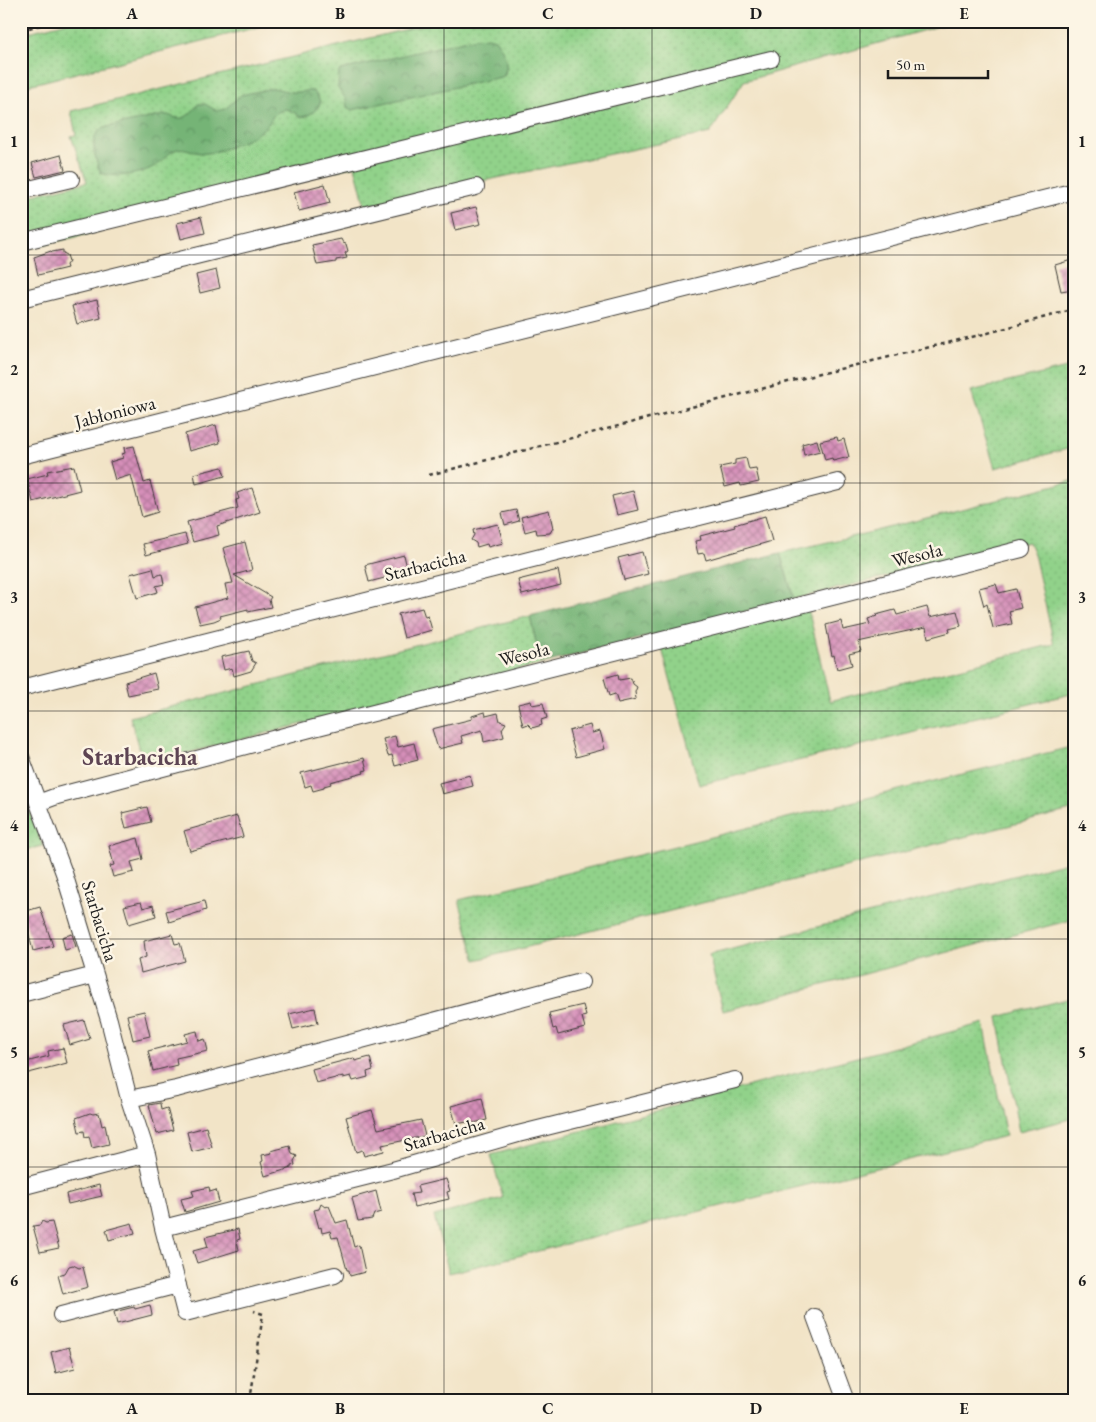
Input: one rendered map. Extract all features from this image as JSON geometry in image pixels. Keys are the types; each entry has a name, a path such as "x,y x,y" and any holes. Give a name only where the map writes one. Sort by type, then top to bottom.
{"street":[{"path":"21,242 771,59"},
{"path":"21,191 71,179"},
{"path":"21,299 476,187"},
{"name":"Jabłoniowa","path":"21,456 1075,191"},
{"name":"Starbacicha","path":"21,688 838,482"},
{"name":"Wesoła","path":"38,803 314,728 1022,549"},
{"name":"Starbacicha","path":"21,757 64,873 109,1020 129,1099 147,1154 163,1228 185,1313 335,1275"},
{"path":"21,994 95,975"},
{"path":"129,1099 205,1081 581,982"},
{"name":"Starbacicha","path":"163,1228 392,1170 518,1134 735,1080"},
{"path":"21,1187 147,1154"},
{"path":"61,1315 178,1285"},
{"path":"815,1317 846,1401"}],"path":[{"path":"21,30 48,23 48,21"},
{"path":"429,475 815,374 988,333 1075,309"},
{"path":"250,1401 263,1314 252,1310"}],"green space":[{"path":"71,21 282,21 21,87 21,34"},
{"path":"440,21 957,21 744,81 710,133 365,206 355,166 165,212 93,233 21,250 21,198 87,182 71,136 76,135 71,111"},
{"path":"488,37 495,39 501,47 506,61 504,76 352,110 347,107 346,99 338,88 339,72 341,70 476,38"},
{"path":"273,88 291,92 313,91 319,98 320,103 312,113 302,117 286,109 279,112 257,133 244,141 222,150 205,153 178,149 153,167 139,173 115,176 101,173 97,163 94,140 102,129 164,115 183,118 192,112 198,104 205,104 217,111 225,109 241,95"},
{"path":"1075,366 1075,447 995,468 971,391"},
{"path":"1075,480 1075,693 699,785 661,645 808,608 830,701 1054,644 1034,554 1029,542 794,599 780,553 872,532"},
{"path":"780,553 794,599 541,664 530,616"},
{"path":"530,616 541,664 143,764 130,717"},
{"path":"1075,746 1075,809 476,960 475,958 459,900"},
{"path":"27,806 43,846 21,851 21,808"},
{"path":"1075,860 1075,919 723,1011 709,955"},
{"path":"1075,997 1075,1118 1019,1132 998,1017"},
{"path":"984,1023 1006,1136 449,1273 434,1216 503,1198 491,1155"}],"building":[{"path":"61,155 65,170 36,177 32,163"},
{"path":"325,184 330,203 299,211 294,192"},
{"path":"476,207 481,224 455,230 451,213"},
{"path":"201,217 205,233 181,239 177,223"},
{"path":"341,239 346,244 348,251 345,253 347,258 317,265 312,245"},
{"path":"63,250 69,261 66,265 67,268 38,275 34,257 51,251"},
{"path":"1075,259 1075,286 1072,286 1073,289 1061,291 1055,265"},
{"path":"216,270 220,288 200,293 196,275"},
{"path":"97,300 101,318 77,324 72,306"},
{"path":"216,425 220,443 189,451 185,434"},
{"path":"837,437 838,441 844,439 849,457 833,461 832,458 825,460 820,441"},
{"path":"817,440 820,451 804,455 802,444"},
{"path":"134,446 144,483 150,481 158,512 142,517 131,475 115,480 110,462 123,458 124,448"},
{"path":"746,458 749,470 756,469 759,482 741,486 740,483 725,487 720,467 735,464 735,460"},
{"path":"74,466 80,490 33,502 27,479 48,474 47,471"},
{"path":"222,467 225,476 196,484 194,474"},
{"path":"252,488 260,512 217,526 219,535 193,542 187,522 238,508 236,500 239,499 237,493"},
{"path":"633,491 638,510 617,515 612,496"},
{"path":"516,510 519,521 505,525 502,513"},
{"path":"549,510 553,528 550,533 537,534 536,529 525,532 521,517"},
{"path":"765,516 772,541 706,560 704,553 698,554 695,541 701,540 700,536 735,527 734,525"},
{"path":"498,524 503,543 488,547 487,544 477,547 476,543 471,540 474,535 473,530"},
{"path":"185,534 188,544 146,555 143,544"},
{"path":"245,542 252,570 234,575 271,597 269,600 271,607 248,612 248,609 220,616 221,618 214,621 200,624 195,607 228,598 225,584 233,583 223,548"},
{"path":"642,552 648,574 624,580 618,558"},
{"path":"404,555 408,572 369,582 365,565"},
{"path":"153,568 155,576 162,574 164,584 156,586 158,592 137,598 130,574"},
{"path":"558,570 561,585 522,595 518,580"},
{"path":"996,584 999,593 1016,589 1021,608 1009,611 1012,624 993,628 987,604 984,606 979,588"},
{"path":"927,607 930,617 957,611 961,626 949,629 950,632 928,638 926,627 858,642 861,651 849,654 852,665 837,669 834,655 832,656 826,625 841,621 843,630 870,624 868,619 876,615 895,610 897,615"},
{"path":"422,608 425,617 428,616 432,630 404,638 398,614"},
{"path":"249,651 252,661 256,663 251,671 234,676 232,668 224,670 221,657"},
{"path":"154,673 158,689 128,695 125,682"},
{"path":"618,674 619,680 631,678 633,684 637,687 635,692 636,699 618,703 615,694 609,696 604,678"},
{"path":"531,701 532,705 543,703 547,718 541,720 542,725 532,728 528,724 523,726 518,704"},
{"path":"485,712 486,716 498,713 500,721 506,723 502,729 504,737 484,742 482,730 461,736 463,743 438,749 432,729 472,719 472,716"},
{"path":"590,725 592,733 600,731 605,749 576,757 569,731"},
{"path":"395,736 398,747 414,743 418,760 395,766 392,755 388,756 383,739"},
{"path":"364,758 367,770 363,771 364,773 330,782 331,784 324,786 324,788 313,791 311,785 305,787 301,773"},
{"path":"470,775 473,786 442,794 439,783"},
{"path":"147,807 151,822 126,828 122,813"},
{"path":"237,816 243,837 190,851 184,831"},
{"path":"138,838 143,859 131,862 134,872 113,877 110,866 114,865 109,846"},
{"path":"204,901 206,910 169,922 166,911"},
{"path":"141,902 143,908 153,905 156,916 129,924 124,906"},
{"path":"40,907 53,946 33,951 23,912"},
{"path":"72,934 76,947 65,950 62,937"},
{"path":"172,934 175,944 180,943 185,961 141,973 138,960 146,957 144,941"},
{"path":"583,1005 586,1016 582,1017 585,1028 558,1035 556,1028 553,1029 549,1013"},
{"path":"315,1008 318,1023 293,1029 289,1014"},
{"path":"144,1011 150,1036 133,1040 127,1015"},
{"path":"84,1020 90,1039 70,1045 64,1025"},
{"path":"197,1031 199,1041 205,1039 208,1051 176,1058 177,1065 153,1071 148,1051 187,1041 185,1034"},
{"path":"63,1048 67,1063 25,1074 22,1063 49,1056 48,1051"},
{"path":"370,1057 373,1070 367,1072 368,1077 353,1081 351,1076 343,1078 343,1076 316,1083 312,1069 354,1058 355,1061"},
{"path":"482,1098 487,1120 468,1124 467,1122 456,1124 451,1106"},
{"path":"160,1103 161,1110 167,1108 173,1130 157,1134 149,1105"},
{"path":"372,1110 378,1129 421,1120 425,1136 382,1145 384,1151 364,1156 362,1150 356,1152 346,1117"},
{"path":"90,1113 99,1113 102,1126 105,1125 109,1144 92,1148 89,1136 85,1137 84,1131 79,1132 76,1118"},
{"path":"206,1127 212,1147 192,1152 187,1132"},
{"path":"290,1146 292,1154 297,1156 294,1161 295,1165 265,1176 261,1162 263,1161 262,1155"},
{"path":"446,1179 450,1191 447,1192 449,1199 414,1207 411,1194 419,1193 417,1186"},
{"path":"99,1185 102,1196 68,1204 66,1194"},
{"path":"209,1187 210,1192 216,1190 219,1202 185,1212 181,1199 194,1196 192,1191"},
{"path":"376,1191 381,1212 374,1214 372,1219 358,1221 352,1198"},
{"path":"321,1204 325,1207 329,1206 336,1223 347,1220 354,1247 359,1245 365,1272 350,1276 338,1237 332,1238 330,1231 322,1233 314,1210 319,1209"},
{"path":"42,1221 46,1223 52,1222 59,1248 40,1252 33,1226 40,1225"},
{"path":"132,1223 135,1233 109,1240 106,1230"},
{"path":"238,1229 240,1239 237,1240 239,1250 197,1263 193,1251 208,1247 205,1237"},
{"path":"73,1265 79,1268 83,1267 88,1287 63,1294 58,1275 65,1273 69,1266"},
{"path":"150,1305 152,1315 117,1324 114,1312"},
{"path":"69,1347 75,1368 56,1373 51,1352"}],"district":[{"name":"Starbacicha","path":"140,756"}]}
